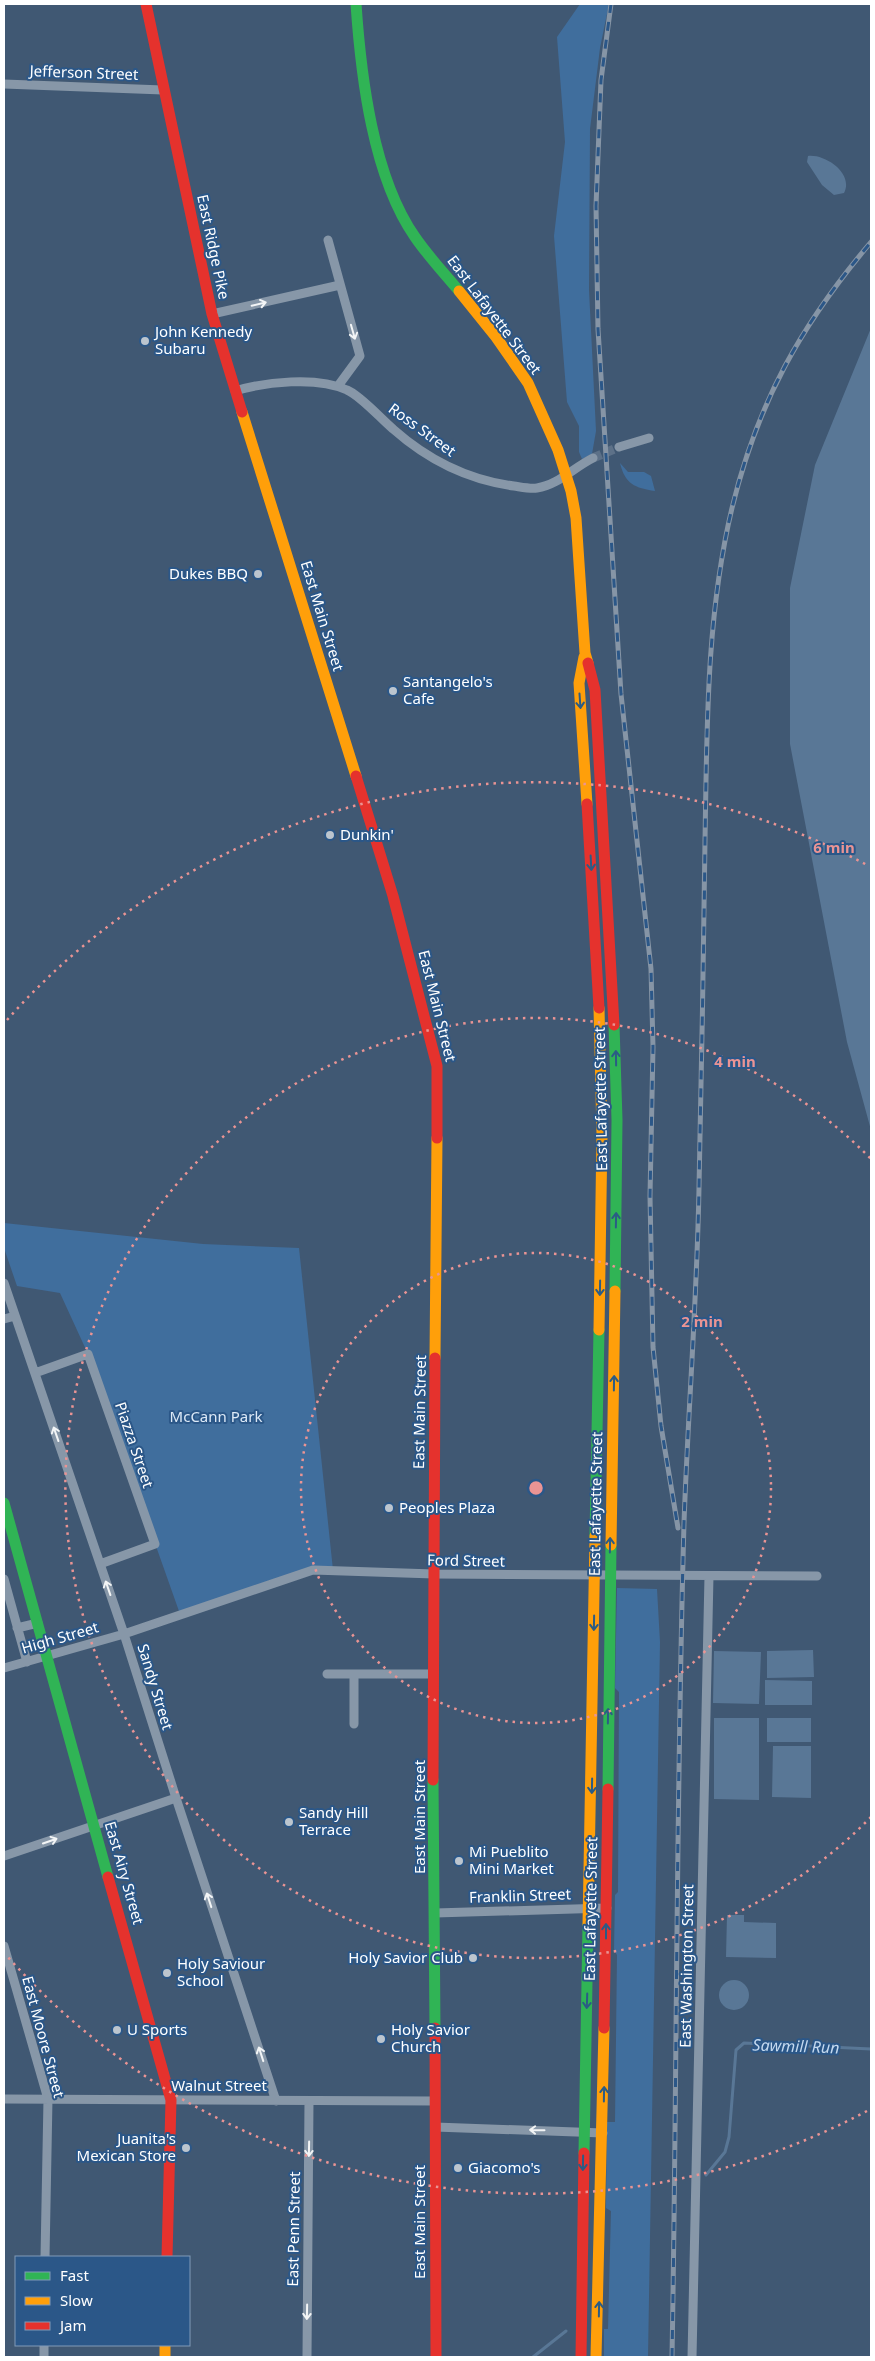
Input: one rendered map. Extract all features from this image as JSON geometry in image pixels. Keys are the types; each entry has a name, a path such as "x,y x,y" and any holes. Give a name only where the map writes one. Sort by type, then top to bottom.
{"street":[{"name":"East Ridge Pike","path":"146,4 212,314 267,492"},
{"name":"East Lafayette Street","path":"356,4 358,34 367,97 383,169 392,195 415,238 496,337 528,383 558,450 571,491 578,544 585,653 596,690 616,1056 616,1291 610,1575 603,2133 596,2357"},
{"name":"Jefferson Street","path":"4,84 163,90"},
{"path":"328,240 360,356 338,386"},
{"path":"212,314 340,286"},
{"name":"Ross Street","path":"235,391 259,384 287,382 338,386 349,390 400,436 460,474 480,480 535,488 560,480 572,469 593,458"},
{"path":"619,447 649,438"},
{"name":"East Main Street","path":"267,492 393,896 438,1066 434,1574 436,2357"},
{"name":"East Lafayette Street","path":"581,2357 583,2131 590,1907 602,1134 600,1020 579,683 585,653"},
{"name":"Sandy Street","path":"4,1283 124,1634 276,2100"},
{"path":"4,1320 15,1316"},
{"name":"Piazza Street","path":"35,1373 88,1354 155,1544 100,1564"},
{"name":"East Airy Street","path":"4,1503 96,1825 171,2100 167,2256"},
{"name":"Ford Street","path":"124,1634 313,1570 434,1574 817,1576"},
{"name":"East Washington Street","path":"692,2357 709,1576"},
{"path":"4,1579 27,1662"},
{"path":"18,1628 38,1623"},
{"name":"High Street","path":"4,1668 124,1634"},
{"path":"327,1674 434,1674"},
{"path":"354,1674 354,1724"},
{"path":"4,1856 176,1798"},
{"name":"Franklin Street","path":"435,1913 606,1908"},
{"name":"East Moore Street","path":"4,1946 48,2099 45,2256"},
{"name":"Walnut Street","path":"4,2099 435,2101"},
{"name":"East Penn Street","path":"306,2357 309,2101"},
{"path":"435,2127 603,2133"}],"green space":[{"path":"580,4 609,4 600,48 590,129 589,290 596,431 592,454 582,459 579,452 579,426 567,402 554,236 565,142 557,37"},
{"path":"620,463 628,472 644,472 651,476 655,491 632,484 625,476"},
{"name":"McCann Park","path":"4,1223 203,1244 299,1248 333,1570 313,1570 180,1614 88,1354 60,1293 17,1286 4,1248"},
{"path":"617,1588 657,1589 660,1642 648,2357 604,2357 604,2329 608,2329 611,2211 606,2208 607,2122 615,2122 617,1955 614,1950 615,1895 618,1892 619,1692 615,1688"}],"shaded area":[{"path":"808,156 823,158 842,172 846,186 844,193 834,195 822,185 807,162"},
{"path":"871,328 871,1130 847,1042 790,744 790,588 815,465"},
{"path":"813,1650 814,1677 767,1678 767,1651"},
{"path":"714,1651 761,1652 759,1704 713,1703"},
{"path":"765,1680 812,1681 812,1705 765,1705"},
{"path":"714,1718 759,1718 759,1800 714,1799"},
{"path":"767,1718 811,1718 811,1742 767,1742"},
{"path":"773,1746 811,1746 811,1798 772,1797"},
{"path":"727,1915 744,1915 744,1922 776,1923 776,1958 726,1957"},
{"path":"734,1980 745,1984 749,1995 745,2006 734,2010 723,2006 719,1995 723,1984"}],"waterway":[{"name":"Sawmill Run","path":"706,2175 725,2152 729,2137 736,2050 744,2043 871,2049"},
{"name":"Sawmill Run","path":"533,2357 566,2331"}],"tunnel":[{"path":"593,458 619,447"}],"railway":[{"path":"611,4 601,80 596,206 598,329 621,694 651,969 653,1047 650,1196 653,1347 661,1426 678,1528"},
{"path":"672,2357 681,1627 698,1230 706,757 713,632 723,549 732,508 755,433 769,399 803,334 823,304 871,242"}],"traffic: fast":[{"path":"356,4 361,63 366,94 379,156 389,186 401,213 415,237 459,291"},
{"path":"614,1025 617,1120 615,1291"},
{"path":"595,1536 599,1330"},
{"path":"4,1503 108,1877"},
{"path":"608,1789 611,1545"},
{"path":"433,1780 435,2028"},
{"path":"584,2153 588,1925"}],"traffic: slow":[{"path":"459,291 496,337 528,383 558,450 571,491 576,518 585,653 588,663"},
{"path":"242,412 356,776"},
{"path":"584,657 579,683 587,804"},
{"path":"599,1008 602,1134 599,1330"},
{"path":"435,1358 437,1138"},
{"path":"611,1545 615,1291"},
{"path":"588,1925 595,1536"},
{"path":"596,2357 604,2028"},
{"path":"165,2346 165,2357"}],"traffic: jam":[{"path":"146,4 212,314 242,412"},
{"path":"588,663 595,690 614,1025"},
{"path":"356,776 393,896 437,1066 437,1138"},
{"path":"587,804 599,1008"},
{"path":"433,1780 435,1358"},
{"path":"604,2028 608,1789"},
{"path":"108,1877 171,2100 167,2256"},
{"path":"435,2028 436,2357"},
{"path":"581,2357 584,2153"}],"place":[{"name":"John Kennedy Subaru","path":"145,341"},
{"name":"Dukes BBQ","path":"258,574"},
{"name":"Santangelo's Cafe","path":"393,691"},
{"name":"Dunkin'","path":"330,835"},
{"name":"Peoples Plaza","path":"389,1508"},
{"name":"Sandy Hill Terrace","path":"289,1822"},
{"name":"Mi Pueblito Mini Market","path":"459,1861"},
{"name":"Holy Savior Club","path":"473,1958"},
{"name":"Holy Saviour School","path":"167,1973"},
{"name":"U Sports","path":"117,2030"},
{"name":"Holy Savior Church","path":"381,2039"},
{"name":"Juanita's Mexican Store","path":"186,2148"},
{"name":"Giacomo's","path":"458,2168"}]}
